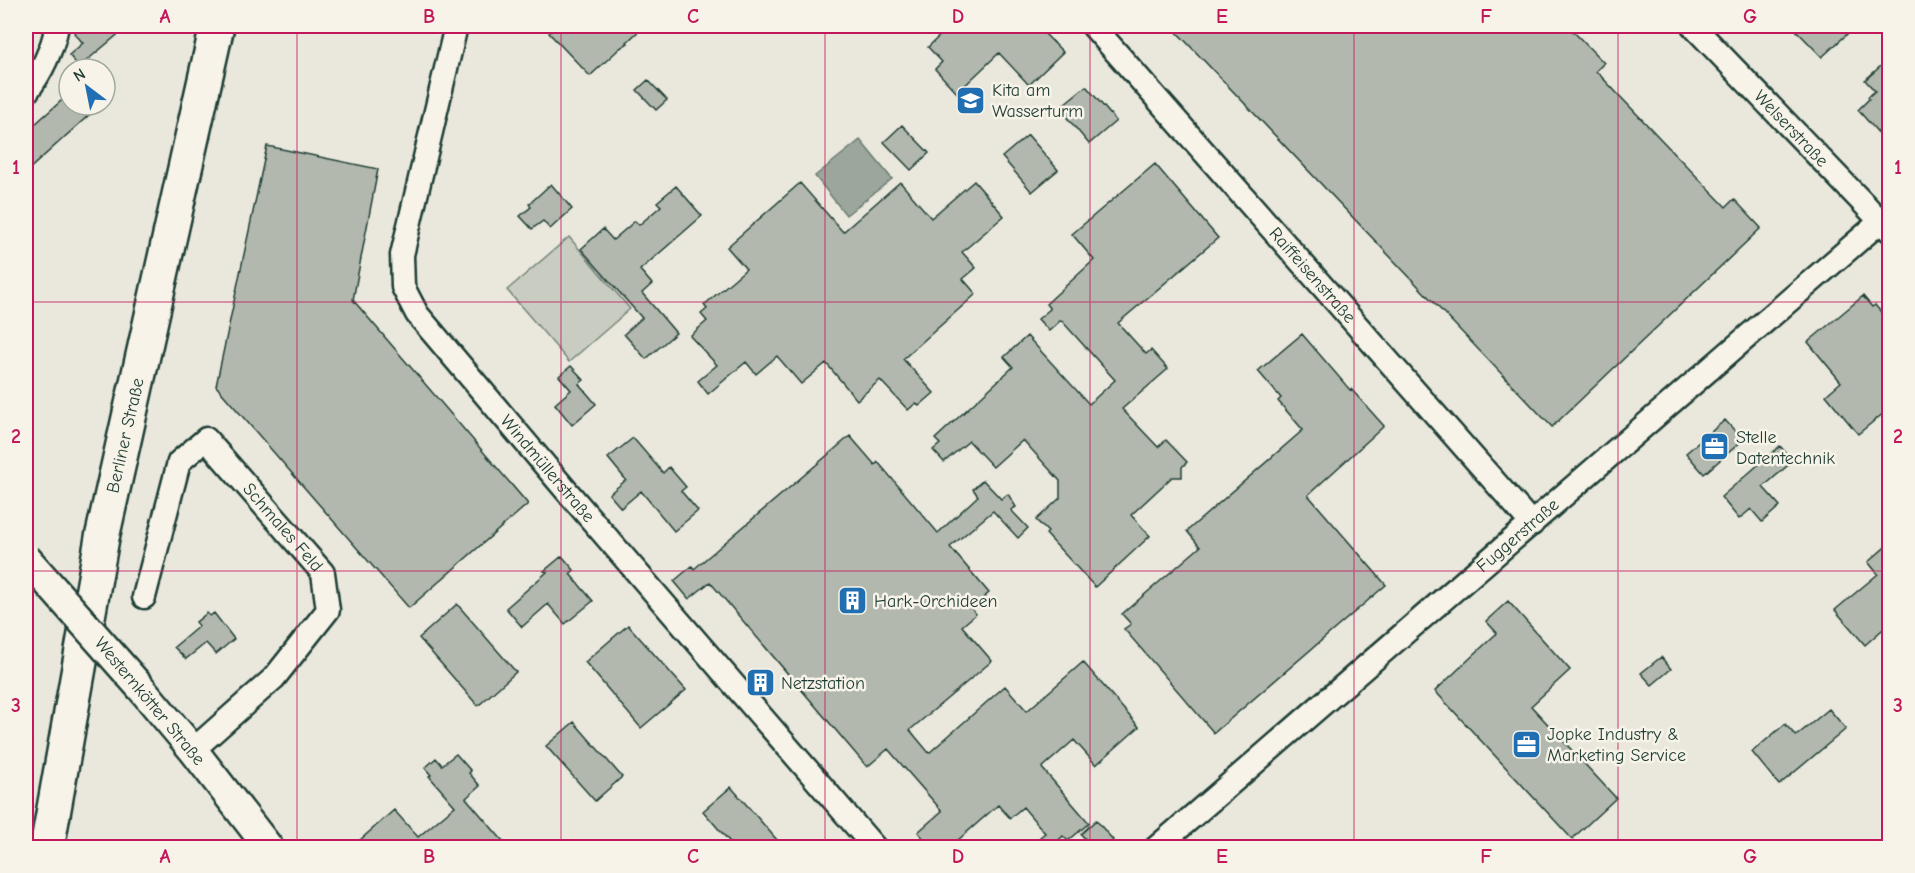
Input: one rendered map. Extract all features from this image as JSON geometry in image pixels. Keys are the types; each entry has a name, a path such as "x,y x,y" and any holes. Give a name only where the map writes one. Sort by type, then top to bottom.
{"main road":[{"name":"Berliner Straße","path":"47,848 102,538 216,26"}],"street":[{"path":"26,93 39,76 57,26"},
{"name":"Windmüllerstraße","path":"456,26 402,255 403,287 417,314 875,848"},
{"name":"Raiffeisenstraße","path":"1094,26 1532,524"},
{"name":"Welserstraße","path":"1693,26 1885,226"},
{"name":"Fuggerstraße","path":"1156,848 1532,524 1885,226"},
{"name":"Schmales Feld","path":"144,597 179,462 206,438 323,573 328,610 274,678 193,750"},
{"name":"Westernkötter Straße","path":"26,558 193,750 269,848"}],"shaded area":[{"path":"860,140 892,179 846,215 815,176"},
{"path":"569,237 630,309 569,362 507,290"}],"building":[{"path":"82,26 128,26 91,57 71,57 69,55 83,43 74,33"},
{"path":"557,26 644,26 590,76 549,33"},
{"name":"Kita am Wasserturm","path":"950,26 1037,26 1063,52 1029,85 999,53 957,93 935,69 942,62 928,47"},
{"path":"1171,26 1568,26 1604,63 1596,71 1672,151 1726,207 1734,199 1761,228 1552,427"},
{"path":"1792,26 1856,26 1822,57"},
{"path":"1890,58 1890,146 1858,110 1875,91 1865,80"},
{"path":"648,80 667,100 656,110 637,90"},
{"path":"1086,86 1116,121 1089,144 1059,108"},
{"path":"57,105 57,117 87,117 26,172 26,132"},
{"path":"902,125 929,153 911,170 884,142"},
{"path":"1028,135 1058,170 1032,192 1002,157"},
{"path":"267,146 378,169 353,300 528,504 409,608 216,386"},
{"path":"1155,164 1218,238 1118,323 1146,354 1151,350 1168,369 1122,409 1158,447 1166,440 1187,462 1182,467 1182,477 1172,477 1131,515 1150,536 1095,587 1036,520 1060,498 1060,481 1023,440 993,467 969,441 944,462 933,450 940,444 935,439 1013,367 1004,357 1027,336 1089,404 1115,380 1061,320 1049,331 1038,319 1050,309 1046,304 1094,260 1072,234"},
{"path":"974,181 1004,216 962,252 976,268 963,279 976,294 903,359 934,393 919,406 916,403 908,410 880,380 857,400 826,363 801,384 777,356 756,374 746,362 708,394 698,381 717,365 690,336 707,321 701,314 707,309 704,305 746,269 727,247 800,183 843,232 900,182 931,218"},
{"path":"551,184 572,209 550,229 543,221 532,229 520,216 531,207 529,204"},
{"path":"676,186 702,216 640,270 652,284 642,293 676,333 646,359 624,334 642,318 581,249 603,229 613,240 635,221 639,225 661,206 657,202"},
{"path":"1863,296 1872,307 1875,305 1890,323 1890,408 1858,434 1826,395 1841,382 1808,342"},
{"path":"1302,334 1384,426 1308,495 1386,585 1214,733 1124,629 1131,624 1122,614 1200,547 1187,531 1303,430 1278,401 1281,398 1258,371"},
{"path":"571,366 584,380 579,384 596,404 572,425 555,404 571,390 559,376"},
{"name":"Stelle Datentechnik","path":"1725,420 1743,440 1704,474 1686,453"},
{"name":"Hark-Orchideen","path":"850,436 875,465 878,462 938,533 978,496 973,489 983,480 1001,499 1008,494 1016,507 1011,510 1028,528 1018,538 993,511 950,547 989,593 971,608 976,614 962,626 992,661 910,730 929,753 1005,686 1027,711 1083,662 1139,727 1096,765 1074,740 1042,768 1089,823 1068,841 1063,836 1050,848 1040,837 1045,833 1023,807 1010,818 998,805 949,848 932,848 918,832 942,811 888,749 867,767 710,582 689,599 674,581 692,566 694,569"},
{"path":"633,438 663,473 669,467 686,487 681,491 698,511 674,531 641,491 621,508 609,494 626,480 608,458"},
{"path":"1780,446 1793,461 1763,487 1780,506 1762,522 1751,509 1739,519 1721,497"},
{"path":"1890,543 1890,623 1865,645 1835,610 1878,574 1868,562"},
{"path":"562,556 574,570 570,574 593,601 565,624 548,604 522,627 506,608"},
{"name":"Jopke Industry & Marketing Service","path":"1508,601 1570,670 1531,706 1616,798 1572,839 1435,691 1497,633 1486,621"},
{"path":"457,604 516,672 478,706 419,638"},
{"path":"207,613 210,616 214,613 234,639 216,654 206,643 186,659 174,647 199,626 196,622"},
{"path":"628,625 686,690 641,728 585,662"},
{"path":"1661,657 1671,669 1652,685 1641,673"},
{"path":"1829,709 1846,729 1779,785 1752,752 1785,724 1796,736"},
{"path":"574,722 622,777 595,801 546,746"},
{"path":"456,754 480,786 466,798 509,848 351,848 394,810 418,837 455,806 429,776 431,775 425,768 436,758 442,765"},
{"path":"731,787 784,848 735,848 703,811"},
{"path":"1096,820 1113,840 1105,848 1093,848 1081,834"}],"place":[{"name":"Kita am Wasserturm","path":"971,100"},
{"name":"Stelle Datentechnik","path":"1715,447"},
{"name":"Hark-Orchideen","path":"853,601"},
{"name":"Netzstation","path":"760,683"},
{"name":"Jopke Industry & Marketing Service","path":"1526,744"}]}
